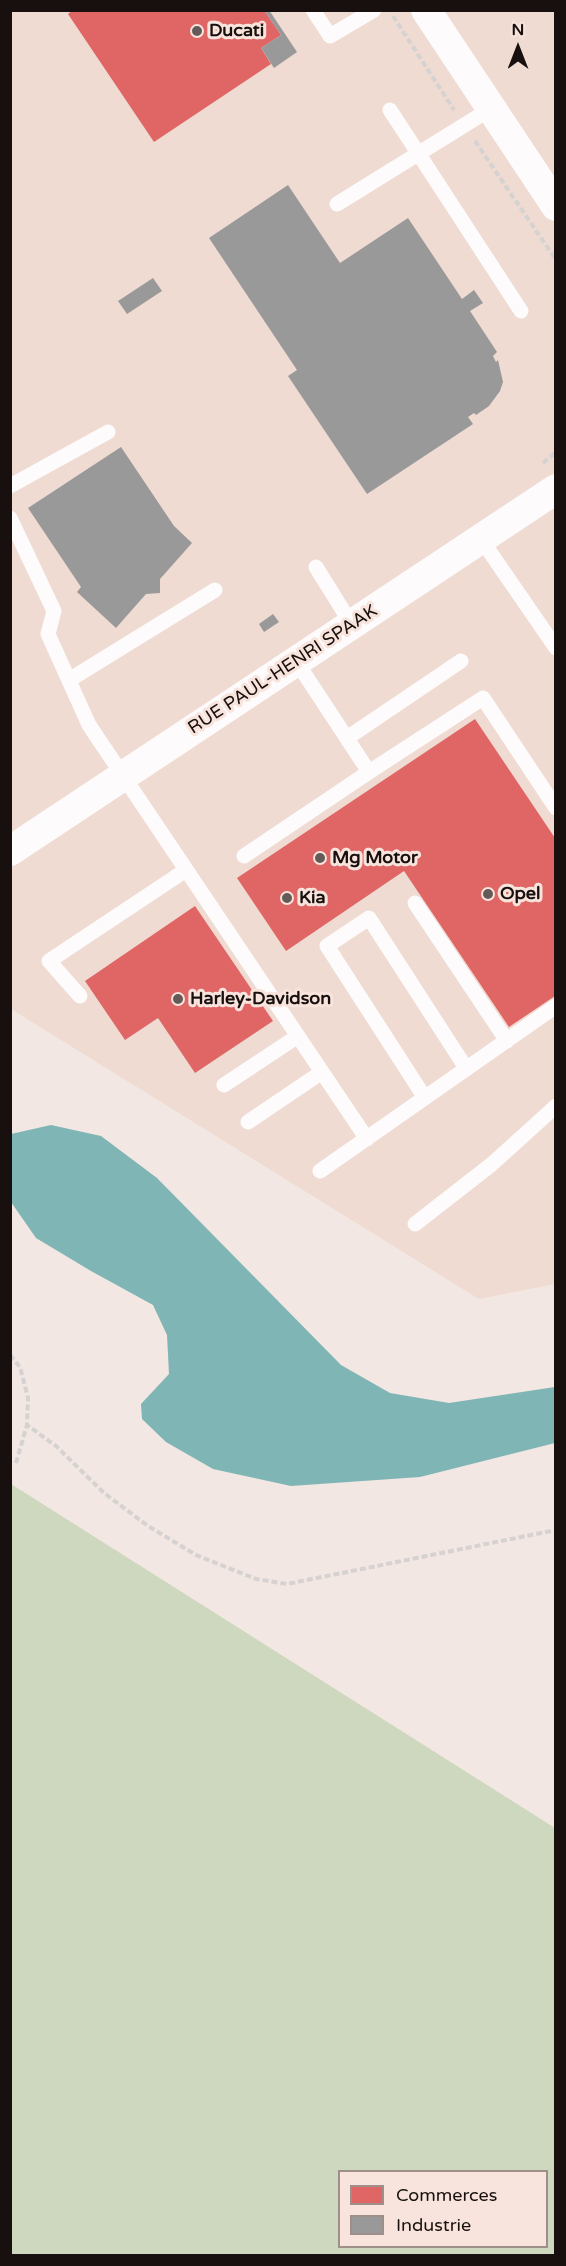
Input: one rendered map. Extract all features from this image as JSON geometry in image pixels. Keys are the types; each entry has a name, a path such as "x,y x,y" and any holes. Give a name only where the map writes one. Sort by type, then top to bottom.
{"street":[{"path":"426,10 555,206"},
{"name":"RUE PAUL-HENRI SPAAK","path":"10,851 555,489"}],"lane":[{"path":"313,10 330,36 374,10"},
{"path":"337,204 492,108"},
{"path":"390,110 521,311"},
{"path":"10,486 108,432"},
{"path":"10,518 54,611 48,634 89,725 367,1139"},
{"path":"481,539 555,648"},
{"path":"316,567 351,625"},
{"path":"69,680 215,590"},
{"path":"296,661 369,772"},
{"path":"346,738 460,661"},
{"path":"244,856 483,698 555,808"},
{"path":"80,996 49,961 186,870"},
{"path":"415,903 507,1041"},
{"path":"425,1098 327,946 369,918 466,1068"},
{"path":"320,1171 555,1006"},
{"path":"224,1085 298,1036"},
{"path":"248,1122 322,1072"},
{"path":"415,1224 492,1164 555,1106"}],"path":[{"path":"10,1355 20,1367 28,1398 27,1425 16,1463"},
{"path":"27,1425 56,1446 104,1492 148,1526 196,1555 256,1579 287,1584 555,1530"}],"shaded area":[{"path":"10,11 555,11 555,1284 479,1299 11,1009"}],"green space":[{"path":"11,1484 555,1828 555,2255 11,2255"}],"water":[{"path":"51,1125 101,1136 157,1178 341,1365 390,1393 449,1403 555,1387 555,1443 420,1477 291,1486 213,1469 166,1442 142,1419 141,1404 169,1374 167,1335 153,1305 36,1238 11,1202 11,1134"}],"building: Commerces":[{"path":"73,10 264,10 281,35 261,48 271,64 154,142 68,14"},
{"name":"Opel","path":"475,719 555,838 555,996 509,1027 404,871 286,951 237,878"},
{"name":"Harley-Davidson","path":"195,906 273,1021 195,1073 158,1018 125,1040 85,981"}],"building: Industrie":[{"path":"264,10 269,10 297,52 274,68 261,48 281,35"},
{"path":"288,185 340,263 408,218 462,299 474,290 483,303 470,311 497,352 493,356 496,362 498,360 503,382 500,391 489,406 476,415 474,413 468,417 473,424 367,494 288,376 297,370 209,238"},
{"path":"153,278 162,291 127,314 118,301"},
{"path":"121,447 174,526 192,543 160,579 160,593 146,594 116,628 77,592 81,587 28,508"},
{"path":"273,614 279,622 264,632 259,624"}],"place":[{"name":"Ducati","path":"197,31"},
{"name":"Mg Motor","path":"320,858"},
{"name":"Opel","path":"488,894"},
{"name":"Kia","path":"287,898"},
{"name":"Harley-Davidson","path":"178,999"}]}
